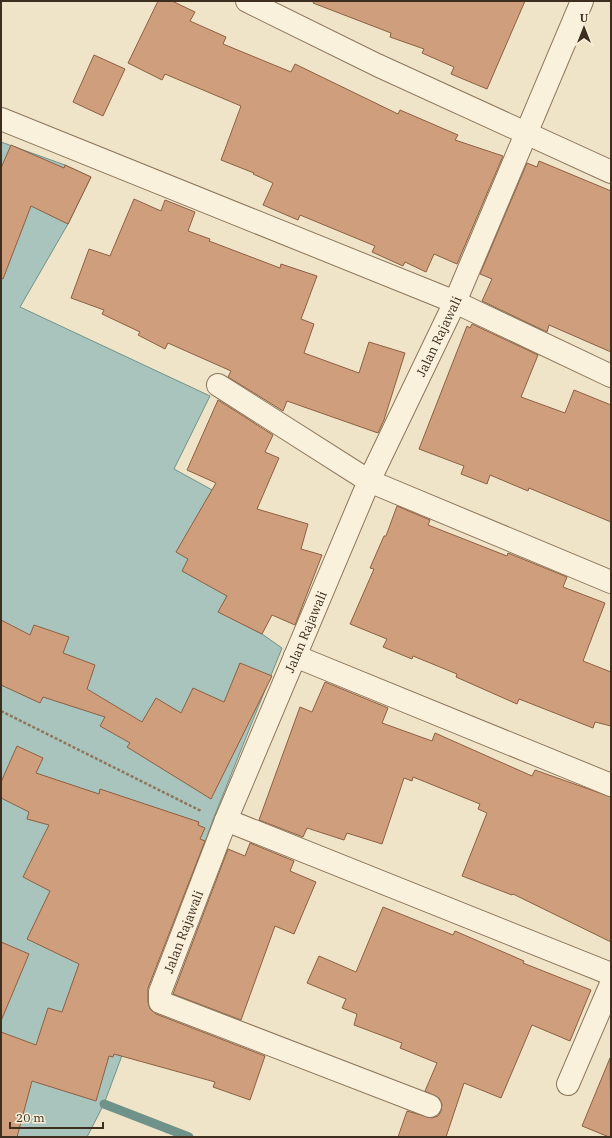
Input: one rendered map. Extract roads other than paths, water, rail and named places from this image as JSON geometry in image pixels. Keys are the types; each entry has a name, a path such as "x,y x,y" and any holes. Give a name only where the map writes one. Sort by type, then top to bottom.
{"street":[{"path":"247,1 377,65 611,172"},
{"name":"Jalan Rajawali","path":"430,1106 160,1002 162,986 216,817 295,656 369,481 455,302 525,132 582,1"},
{"path":"1,120 455,302 611,376"},
{"path":"218,385 369,481 611,582"},
{"path":"295,656 611,784"},
{"path":"216,817 611,974"},
{"path":"568,1084 611,984"}],"water":[{"path":"1,142 65,165 91,177 68,224 20,307 210,396 174,469 265,519 219,612 262,634 282,648 214,817 192,878 178,904 104,1104 87,1137 1,1137"}],"waterway":[{"path":"104,1104 189,1137"}]}
